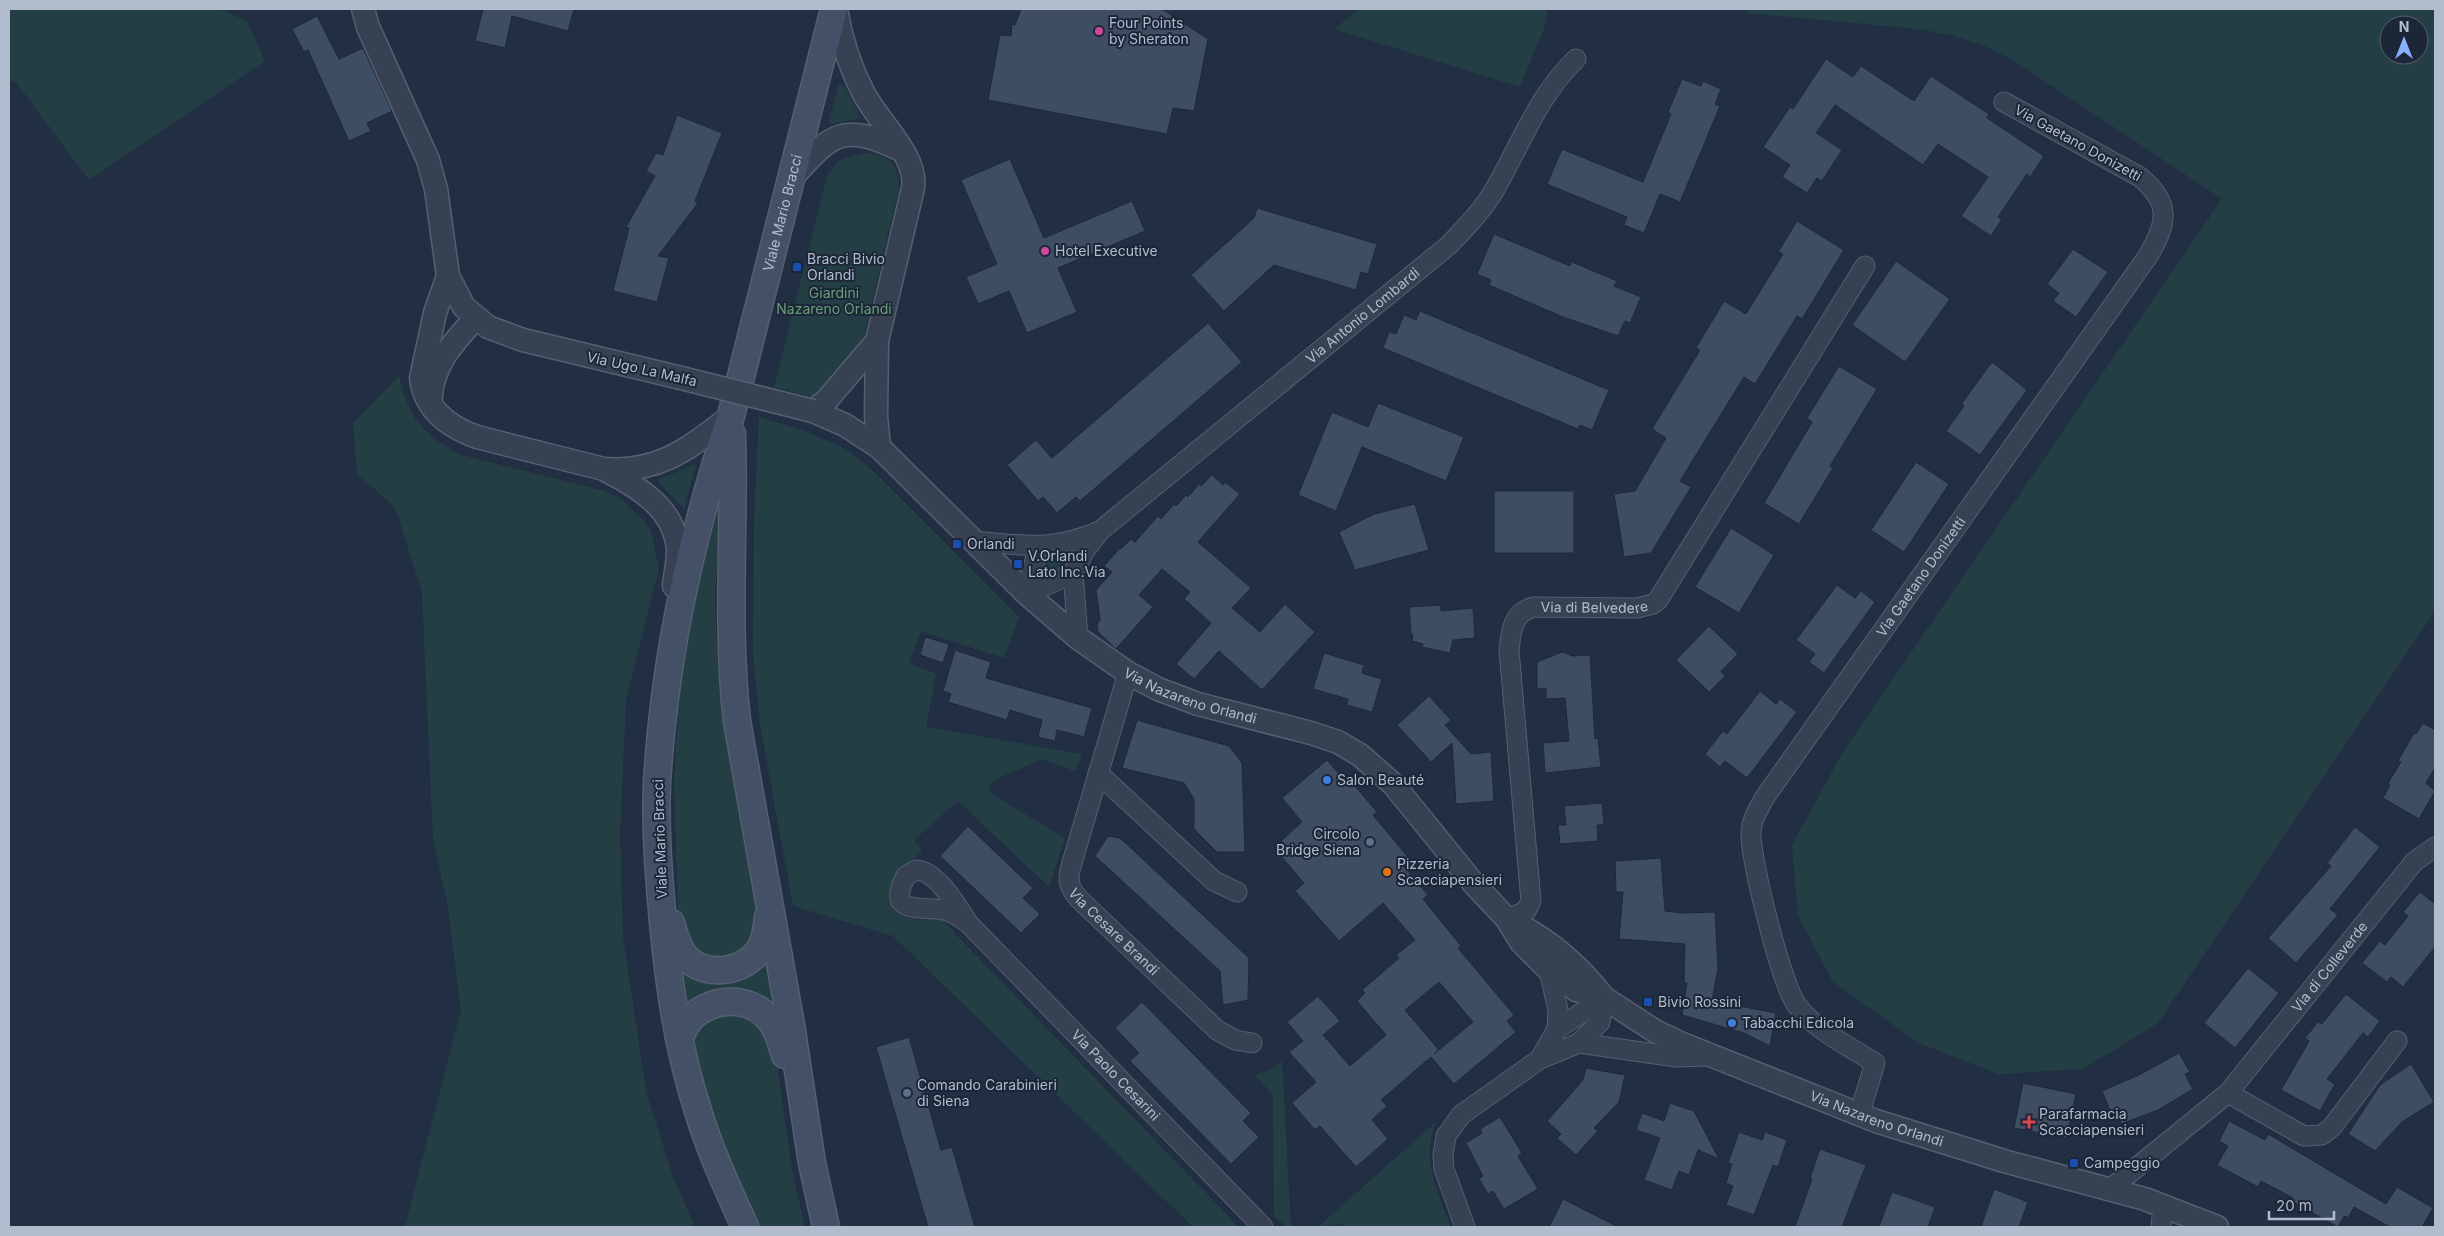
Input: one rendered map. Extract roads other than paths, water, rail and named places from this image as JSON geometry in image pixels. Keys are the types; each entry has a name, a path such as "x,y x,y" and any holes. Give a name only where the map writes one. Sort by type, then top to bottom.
{"main road":[{"name":"Viale Mario Bracci","path":"745,1227 698,1111 679,1038 668,977 657,823 660,752 673,645 694,540 731,416 789,181 835,9"},
{"name":"Viale Mario Bracci","path":"731,416 732,679 743,764 812,1162 826,1227"},
{"path":"657,823 669,918 682,952 691,962 706,970 722,971 734,968 747,960 760,948 769,909"},
{"path":"679,1038 688,1022 702,1010 725,1002 739,1001 749,1004 762,1011 775,1027 802,1098"}],"street":[{"name":"Via Ugo La Malfa","path":"348,9 366,18 428,160 436,189 448,276 464,306 476,318 495,330 539,345 813,411"},
{"path":"835,9 843,46 856,80 912,166 914,181 877,341 876,416 879,447"},
{"name":"Via Antonio Lombardi","path":"1073,573 1085,550 1101,530 1449,245 1484,206 1545,96 1565,69 1576,59"},
{"name":"Via Gaetano Donizetti","path":"1859,1115 1875,1063 1816,1023 1793,998 1782,971 1758,877 1752,845 1753,822 1765,797 2148,256 2158,240 2164,219 2164,210 2155,192 2140,176 2004,102"},
{"path":"789,181 823,144 843,136 866,135 902,150"},
{"name":"Via di Belvedere","path":"1507,919 1526,911 1531,901 1509,650 1516,617 1526,609 1534,607 1637,608 1653,604 1658,600 1864,266"},
{"name":"Via Ugo La Malfa","path":"448,276 435,313 422,370 422,387 431,406 449,424 466,433 604,469 633,469 649,466 670,458 688,448 731,416"},
{"path":"431,406 432,387 438,367 454,342 476,318"},
{"path":"813,411 826,401 877,341"},
{"name":"Via Nazareno Orlandi","path":"813,411 845,425 879,447 1027,594 1078,638 1128,673 1158,689 1198,704 1320,735 1360,755 1393,784 1464,872 1507,919 1521,942 1549,970 1576,990 1604,998 1669,1038 1859,1115 2004,1161 2163,1205 2218,1227"},
{"name":"Via Ugo La Malfa","path":"604,469 648,495 664,513 674,531 678,552 670,608 673,645"},
{"name":"Via Antonio Lombardi","path":"972,541 1038,547 1074,541 1101,530"},
{"path":"1027,594 1038,547"},
{"path":"1027,594 1073,573 1078,638"},
{"name":"Via Cesare Brandi","path":"1128,673 1069,872 1069,882 1072,891 1217,1030 1235,1040 1252,1044"},
{"path":"1098,773 1214,881 1237,892"},
{"name":"Via di Colleverde","path":"2110,1190 2228,1093 2408,869 2414,862 2435,847"},
{"name":"Via Nazareno Orlandi","path":"1507,919 1548,941 1588,978 1604,998"},
{"name":"Via Paolo Cesarini","path":"968,923 1263,1227"},
{"path":"1540,1059 1557,1029 1558,1010 1549,970"},
{"path":"1557,1029 1604,998"},
{"path":"1465,1227 1444,1169 1443,1146 1446,1136 1461,1115 1540,1059 1579,1044 1600,1022 1604,998"},
{"path":"2228,1093 2304,1136 2322,1135 2332,1127 2397,1041"},
{"path":"1579,1044 1676,1057 1710,1056"},
{"path":"2161,1227 2163,1205"}],"place":[{"name":"Four Points by Sheraton","path":"1099,31"},
{"name":"Hotel Executive","path":"1045,251"},
{"name":"Bracci Bivio Orlandi","path":"797,267"},
{"name":"Orlandi","path":"957,544"},
{"name":"V.Orlandi Lato Inc.Via","path":"1018,564"},
{"name":"Salon Beauté","path":"1327,780"},
{"name":"Circolo Bridge Siena","path":"1370,842"},
{"name":"Pizzeria Scacciapensieri","path":"1387,872"},
{"name":"Bivio Rossini","path":"1648,1002"},
{"name":"Tabacchi Edicola","path":"1732,1023"},
{"name":"Comando Carabinieri di Siena","path":"907,1093"},
{"name":"Parafarmacia Scacciapensieri","path":"2029,1122"},
{"name":"Campeggio","path":"2074,1163"}],"park label":[{"name":"Giardini Nazareno Orlandi","path":"834,302"}]}
